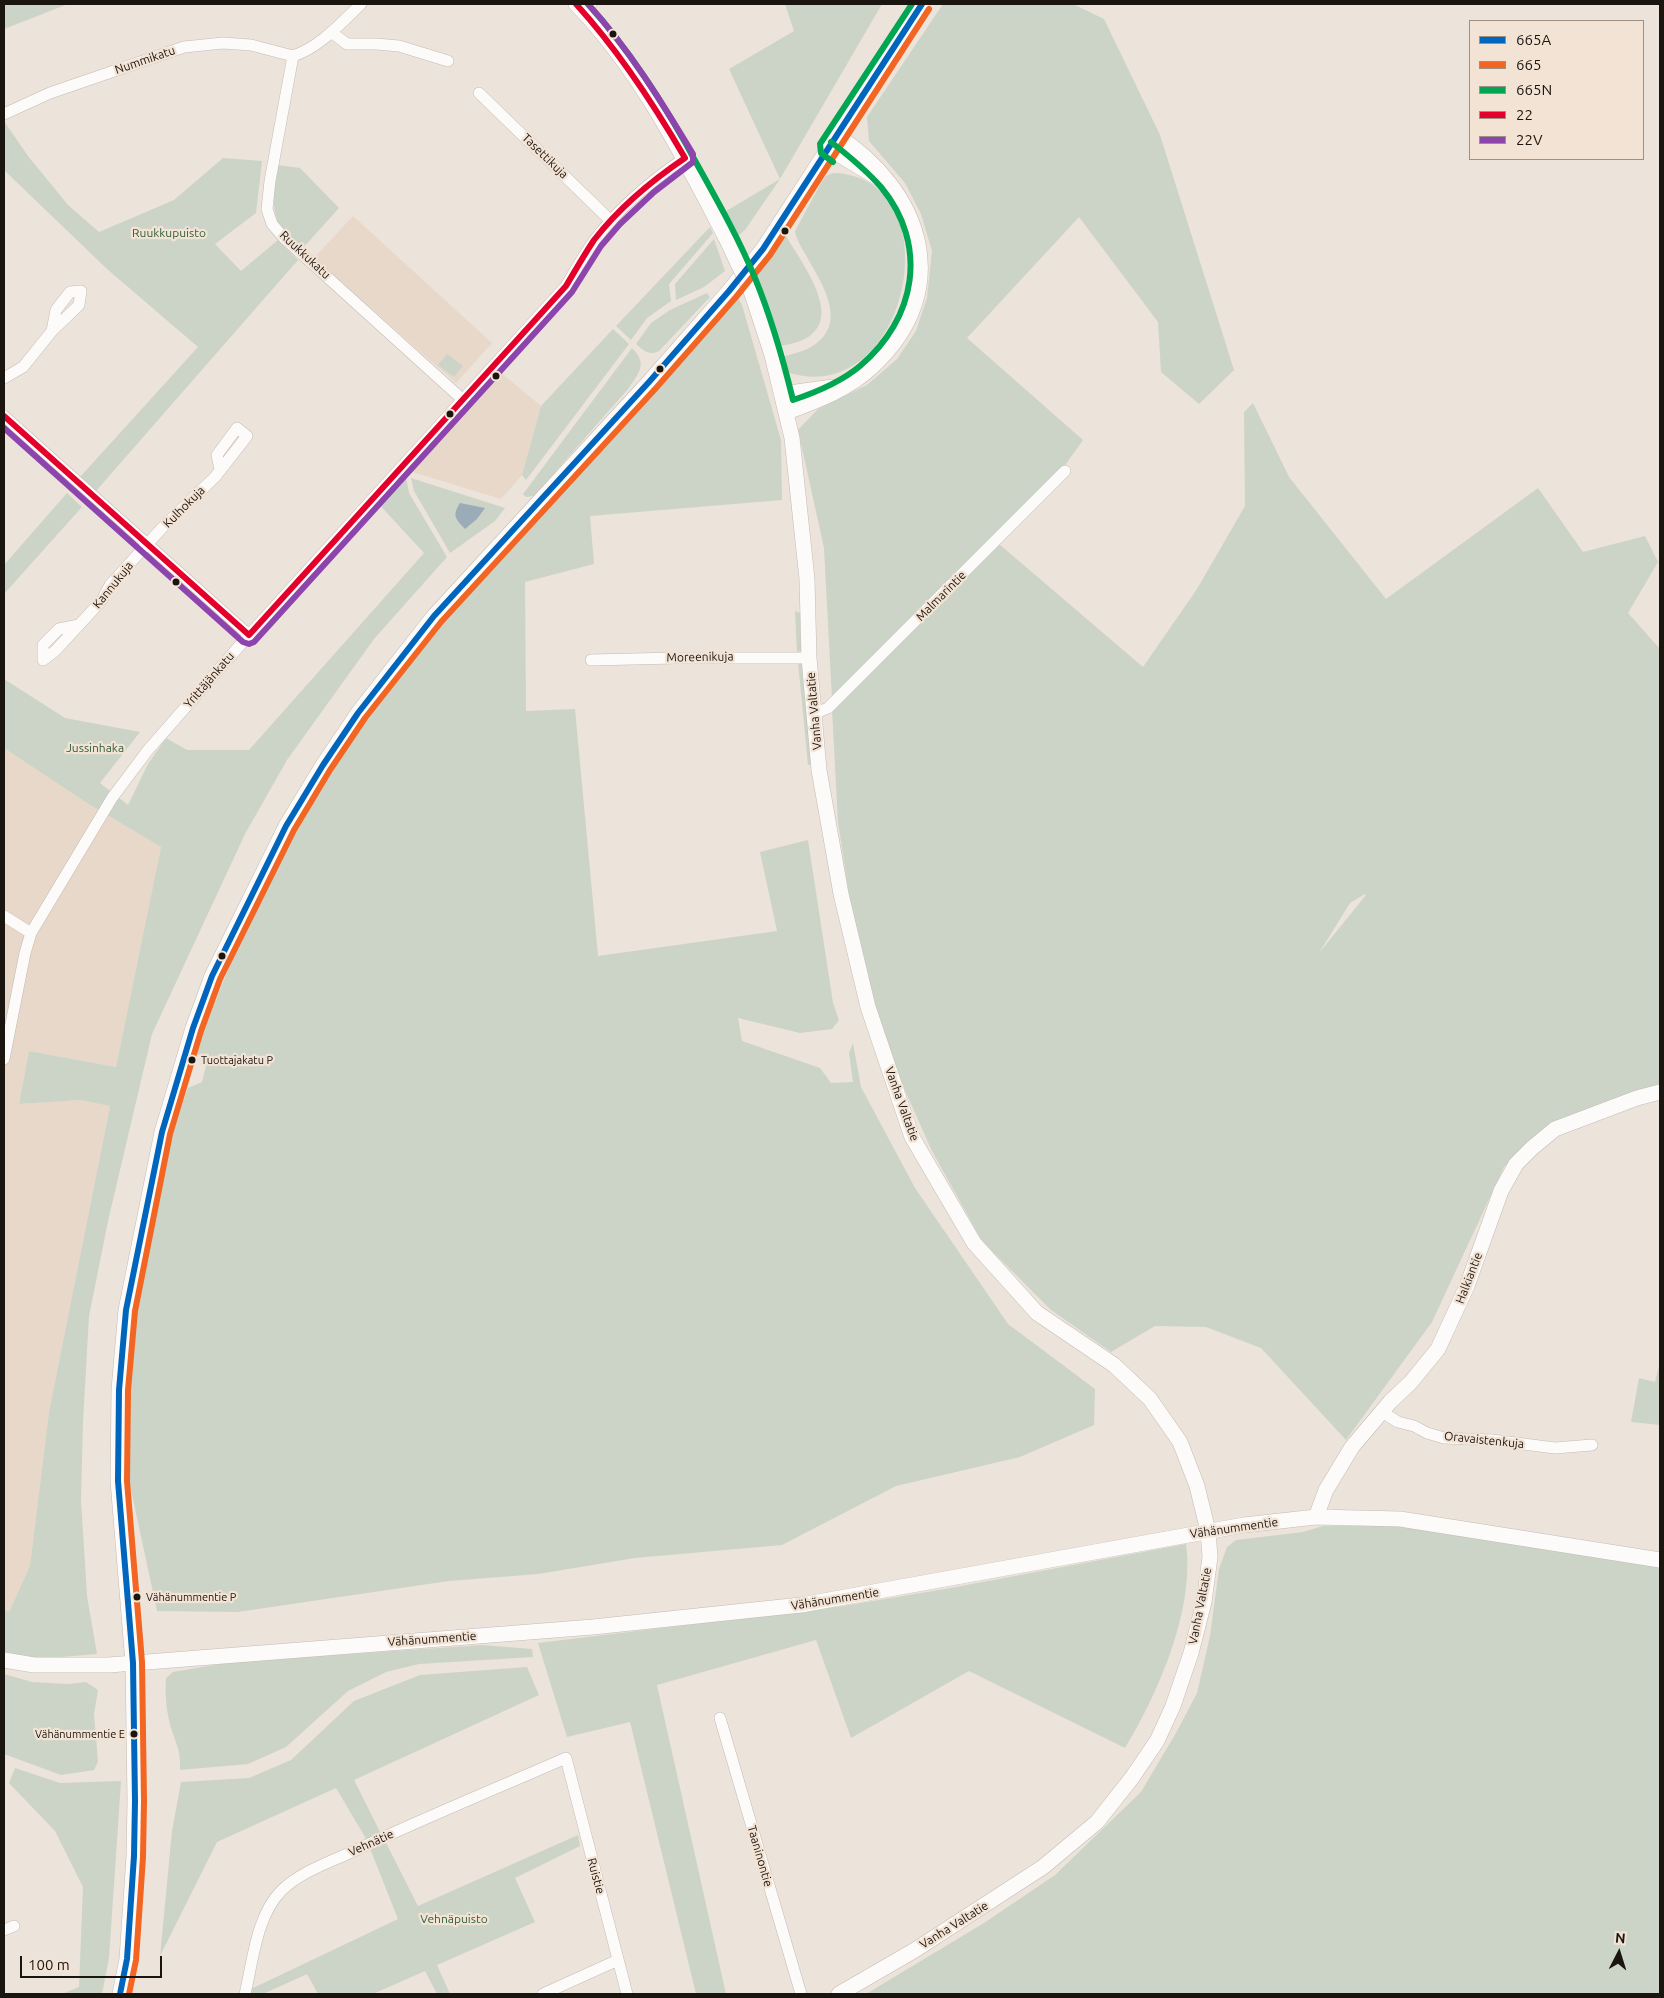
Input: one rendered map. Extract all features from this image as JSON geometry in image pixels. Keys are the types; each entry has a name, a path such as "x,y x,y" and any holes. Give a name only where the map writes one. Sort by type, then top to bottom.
{"street":[{"path":"293,56 302,53 331,32 361,4"},
{"path":"120,1994 127,1959 134,1856 135,1765 133,1663 118,1481 119,1390 126,1310 162,1132 193,1028 220,957 286,826 323,765 389,672 434,616 649,382 729,291 763,249 922,4"},
{"name":"Vanha Valtatie","path":"583,6 630,69 684,158 751,290 772,355 787,412 797,473 806,570 813,714 819,770 841,894 868,1007 912,1137 974,1243 1036,1313 1114,1366 1150,1399 1180,1442 1197,1486 1208,1531 1210,1557 1204,1602 1191,1653 1173,1706 1157,1741 1131,1779 1097,1822 1043,1867 915,1950 839,1994"},
{"path":"331,32 347,44 399,46 448,61"},
{"name":"Nummikatu","path":"4,114 50,93 184,47 224,43 251,45 293,56"},
{"name":"Ruukkukatu","path":"293,56 270,181 267,209 272,224 284,238 462,399"},
{"name":"Tasettikuja","path":"479,93 610,221"},
{"path":"787,412 856,380 873,367 899,336 916,299 920,279 921,261 918,240 912,222 895,194 870,161 836,135"},
{"path":"828,148 878,178 895,194"},
{"name":"Yrittäjänkatu","path":"4,1059 25,953 31,933 116,792 148,750 249,634 566,286 593,242 610,221 684,158"},
{"path":"4,378 23,367 52,331"},
{"path":"782,394 828,388 856,380"},
{"path":"4,416 249,634"},
{"name":"Kulhokuja","path":"148,545 191,502 220,469"},
{"name":"Malmarintie","path":"813,714 828,708 1065,471"},
{"name":"Kannukuja","path":"79,625 102,600 110,585 148,545"},
{"name":"Moreenikuja","path":"591,660 685,657 810,658"},
{"path":"4,916 31,933"},
{"name":"Halkiantie","path":"1316,1517 1326,1490 1352,1448 1438,1349 1467,1286 1501,1191 1516,1164 1555,1129 1637,1098 1660,1092"},
{"name":"Oravaistenkuja","path":"1382,1412 1398,1422 1444,1438 1492,1440 1556,1448 1592,1445"},
{"name":"Vähänummentie","path":"4,1660 22,1664 52,1666 133,1663 593,1627 801,1605 1208,1531 1316,1517 1400,1519 1660,1560"},
{"name":"Taaninontie","path":"720,1718 801,1994"},
{"name":"Ruistie","path":"566,1758 627,1994"},
{"name":"Vehnätie","path":"245,1994 259,1935 267,1912 281,1891 300,1876 566,1758"},
{"path":"543,1994 618,1960"}],"shaded area":[{"path":"353,216 492,343 456,383 314,258"},
{"path":"499,371 541,406 522,475 501,499 406,470 476,394 478,396"},
{"path":"4,748 87,803 161,847 116,1067 29,1051 19,1104 81,1100 110,1105 49,1412 30,1566 9,1612 4,1610"}],"green space":[{"path":"4,4 68,4 4,29"},
{"path":"785,4 882,4 780,179 729,69 794,31"},
{"path":"943,4 1073,4 1104,19 1160,135 1234,370 1199,404 1161,372 1158,322 1079,217 967,338 1083,440 1063,468 832,699 824,548 798,430 818,409 867,385 897,359 916,331 927,298 932,251 921,214 905,183 869,141 867,117"},
{"name":"Ruukkupuisto","path":"4,121 28,156 68,205 99,232 174,200 223,158 262,161 256,213 215,244 241,271 278,240 298,260 96,491 80,477 198,347 107,269 4,170"},
{"path":"277,165 300,168 339,208 302,249 286,236 277,219 274,201 274,182"},
{"path":"833,173 871,184 895,211 905,248 902,289 888,328 863,359 829,375 786,372 782,357 811,347 822,338 829,328 831,316 826,292 798,242 795,231 821,183 826,176"},
{"path":"780,179 745,230 734,239 723,213"},
{"path":"710,227 713,233 669,284 671,301 647,318 631,340 616,326"},
{"path":"786,236 814,285 820,299 822,312 819,324 812,334 801,341 779,346 765,304 753,278"},
{"path":"714,239 725,271 704,287 676,300 675,284"},
{"path":"707,293 710,297 659,351 649,353 636,344 651,323 670,310"},
{"path":"737,296 742,305 781,440 782,500 590,516 594,564 525,582 526,711 575,709 598,956 777,931 760,852 808,840 833,1003 839,1020 832,1029 800,1033 738,1018 742,1041 820,1068 831,1083 853,1082 849,1053 853,1043 861,1087 915,1188 1008,1324 1095,1389 1094,1425 1020,1457 896,1486 782,1545 635,1558 538,1574 449,1581 237,1612 157,1611 125,1462 133,1312 157,1174 188,1088 202,1082 206,1066 197,1053 199,1042 245,928 293,836 349,744 409,662 477,583"},
{"path":"613,329 629,344 526,480 522,475 541,406"},
{"path":"632,348 640,359 641,364 628,389 534,496 526,497 523,494"},
{"path":"447,354 463,366 454,377 438,365"},
{"path":"1253,403 1289,477 1386,599 1538,488 1583,552 1645,536 1658,562 1628,613 1660,649 1660,1084 1634,1091 1552,1126 1504,1167 1432,1322 1346,1440 1261,1348 1206,1327 1155,1326 1111,1352 1051,1310 982,1241 932,1151 883,1041 852,914 838,822 832,709 999,544 1143,667 1197,589 1245,506 1244,412","holes":["1366,895 1319,953 1350,903"]},
{"name":"Jussinhaka","path":"399,475 406,477 409,493 447,557 374,639 287,760 245,834 152,1034 108,1221 89,1316 81,1500 87,1596 97,1654 37,1659 4,1653 4,1610 9,1612 30,1566 49,1412 110,1106 81,1100 19,1104 29,1051 116,1067 161,847 87,803 4,748 4,679 65,718 140,732 100,783 128,805 148,764 166,738 187,750 249,750 424,553 376,501"},
{"path":"411,478 505,508 495,521 450,553 414,491"},
{"path":"67,493 82,507 4,594 4,565"},
{"path":"795,611 800,613 801,651 797,652"},
{"path":"798,662 801,662 804,667 812,764 808,765"},
{"path":"1660,1362 1660,1425 1631,1422 1639,1378 1655,1382"},
{"path":"1323,1526 1402,1526 1660,1566 1660,1994 866,1994 984,1923 1055,1875 1141,1792 1197,1693 1210,1636 1219,1569 1227,1547 1236,1540 1303,1532"},
{"path":"1186,1544 1185,1596 1171,1650 1150,1702 1125,1748 969,1671 851,1738 816,1640 657,1685 726,1994 696,1994 630,1722 567,1737 538,1643 843,1606"},
{"path":"482,1645 532,1649 533,1657 419,1664 386,1672 348,1691 286,1747 248,1764 180,1770 179,1751 170,1724 166,1701 166,1678 173,1672 231,1662"},
{"path":"527,1667 539,1695 354,1780 382,1836 368,1842 336,1788 217,1842 160,1956 172,1831 181,1782 249,1778 291,1760 354,1701 420,1675"},
{"path":"4,1674 32,1682 69,1684 86,1682 98,1690 94,1714 98,1762 94,1770 61,1775 4,1754"},
{"path":"15,1768 60,1783 121,1781 109,1958 102,1994 62,1994 79,1987 83,1887 55,1831 9,1783"},
{"name":"Vehnäpuisto","path":"578,1835 580,1846 515,1878 535,1922 437,1965 450,1994 437,1994 425,1971 373,1994 318,1994 307,1974 263,1994 250,1994 251,1989 398,1919 369,1846 384,1839 418,1906"}],"water":[{"path":"460,503 485,508 477,519 465,529 455,514"}],"transit line":[{"name":"22","path":"4,416 249,635 566,286 594,240 614,217 660,176 685,158 635,78 607,40 576,4"},
{"name":"665N","path":"588,4 634,61 661,102 728,221 749,263 766,308 793,400 837,382 860,366 879,347 894,326 904,304 910,281 910,257 906,233 896,209 881,187 857,163 831,142"},
{"name":"22V","path":"4,428 243,642 249,644 254,642 572,292 601,246 620,224 654,192 693,162 693,154 644,76 588,4"},
{"name":"665N","path":"833,162 821,153 820,144 912,4"},
{"name":"665A","path":"120,1994 127,1959 134,1856 135,1801 133,1663 118,1481 119,1390 126,1310 162,1132 193,1028 212,976 286,826 323,765 358,713 434,616 649,382 729,291 763,249 922,4"},
{"name":"665","path":"129,1994 136,1960 143,1857 144,1801 142,1662 127,1481 128,1390 135,1311 170,1134 201,1031 220,979 294,830 330,770 365,718 441,622 656,388 736,297 770,255 929,9"}],"place":[{"name":"Tuottajakatu P","path":"192,1060"},
{"name":"Vähänummentie P","path":"137,1597"},
{"name":"Vähänummentie E","path":"134,1734"}]}
